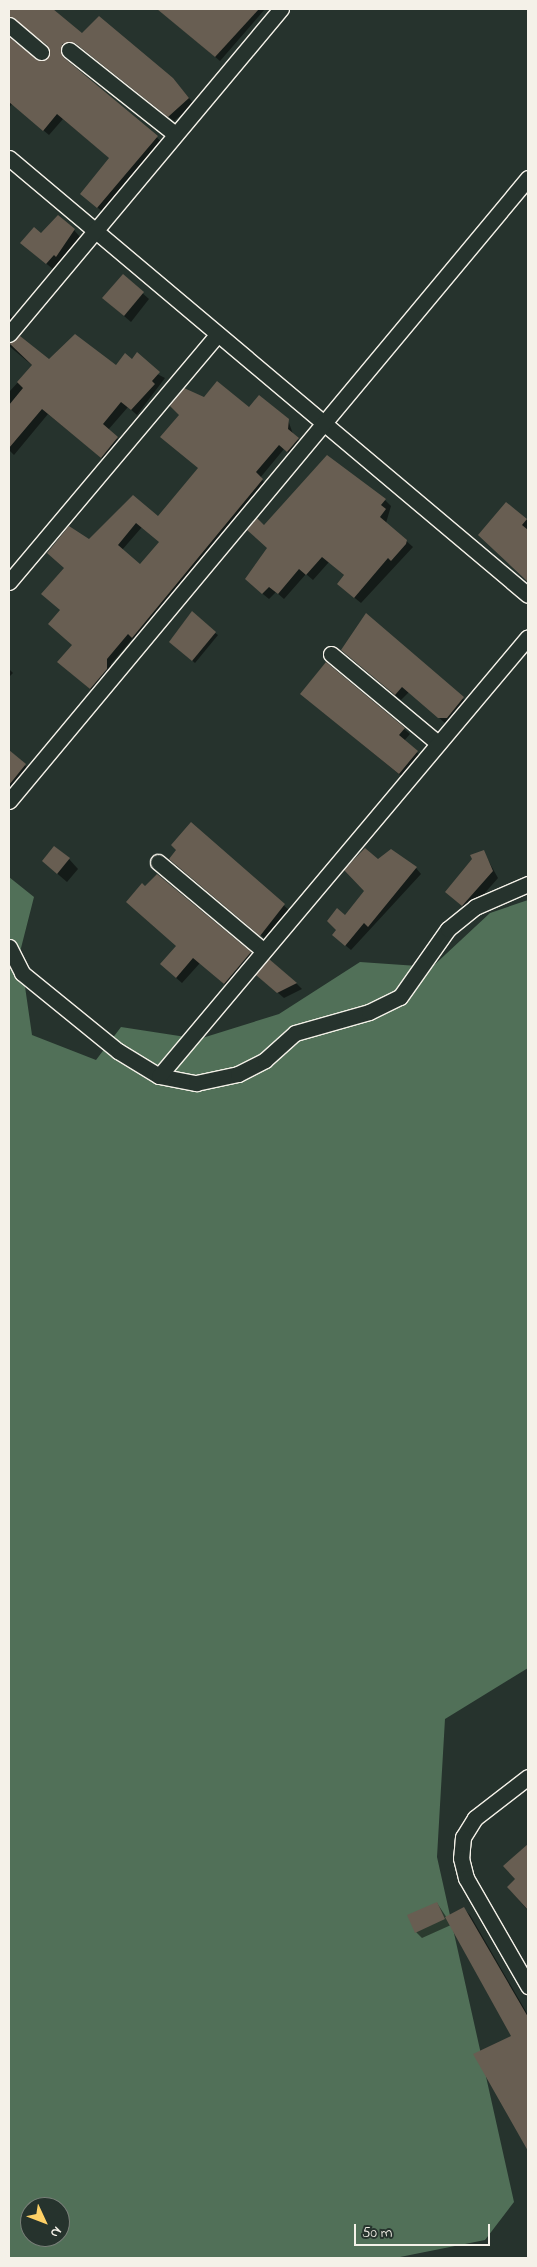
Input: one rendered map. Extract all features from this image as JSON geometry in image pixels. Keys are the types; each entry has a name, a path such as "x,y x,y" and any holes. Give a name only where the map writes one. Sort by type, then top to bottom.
{"street":[{"path":"9,334 281,9"},
{"path":"9,25 41,52"},
{"path":"69,50 176,134"},
{"path":"9,158 528,595"},
{"path":"9,801 528,178"},
{"path":"9,582 218,334"},
{"path":"159,1076 528,637"},
{"path":"331,654 438,743"},
{"path":"158,862 263,950"},
{"path":"9,947 22,973 118,1051 159,1076 196,1083 238,1074 266,1060 295,1034 369,1012 400,997 448,929 475,907 528,884"},
{"path":"528,1777 475,1818 463,1837 461,1858 466,1878 528,1986"}],"green space":[{"path":"9,877 34,897 20,952 32,1035 96,1060 121,1027 199,1039 279,1014 360,962 432,967 490,913 528,900 528,1668 445,1719 437,1857 514,2202 485,2240 395,2258 9,2258"}],"building":[{"path":"9,9 53,9 82,33 99,16 173,78 189,98 168,117 75,43 62,44 63,57 158,136 97,208 80,194 109,158 57,114 43,131 9,102 9,37 39,61 50,53 47,45 9,16"},
{"path":"157,9 259,9 215,57"},
{"path":"58,215 75,229 56,257 54,255 46,264 20,243 34,227 41,233"},
{"path":"123,274 144,292 124,316 102,298"},
{"path":"75,334 116,365 125,353 132,359 137,352 160,372 152,381 155,384 131,410 121,402 103,424 118,437 101,458 42,409 9,448 9,405 23,388 17,382 32,365 9,343 20,336 49,359"},
{"path":"217,381 249,407 259,395 289,419 288,429 299,438 287,452 279,445 256,472 263,479 132,638 128,634 107,659 107,669 90,689 57,662 72,645 48,624 60,610 41,594 64,568 47,553 69,526 89,539 133,495 158,516 198,468 160,437 179,415 170,406 184,388 204,397","holes":["136,523 159,542 140,564 118,545"]},
{"path":"327,455 386,499 381,505 386,509 380,517 407,540 406,544 391,561 388,558 354,598 337,584 344,575 322,557 306,575 299,569 278,594 269,587 262,594 245,579 267,548 247,530 257,518 264,525"},
{"path":"506,502 527,519 522,525 528,530 528,582 478,535"},
{"path":"192,611 216,632 192,661 169,642"},
{"path":"366,613 464,697 447,718 438,718 402,687 395,695 341,650"},
{"path":"326,662 405,728 399,735 418,751 399,774 300,694"},
{"path":"9,750 26,764 9,785"},
{"path":"191,822 285,904 260,936 169,859 176,850 171,845"},
{"path":"54,846 70,858 57,874 42,861"},
{"path":"365,848 378,859 391,849 417,867 368,927 364,923 345,946 332,935 336,930 327,921 337,908 345,915 364,891 344,870"},
{"path":"484,850 493,871 462,906 445,892 472,859 470,855"},
{"path":"157,874 251,952 224,984 193,958 176,978 160,964 176,946 126,902 142,883 145,886"},
{"path":"269,959 297,983 277,993 256,975"},
{"path":"528,1844 528,1910 507,1887 515,1879 503,1866"},
{"path":"437,1902 445,1919 415,1933 407,1915"},
{"path":"464,1907 528,2017 528,2151 473,2054 511,2036 445,1917"}]}
